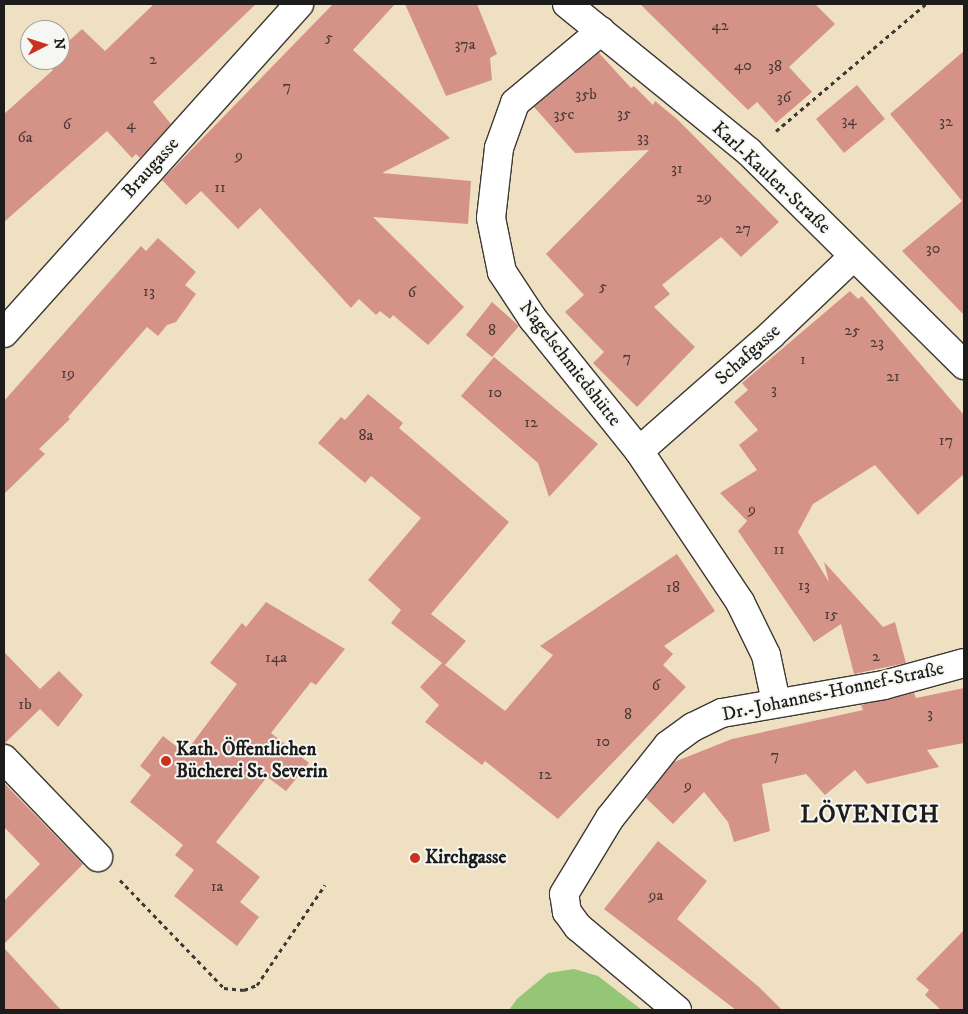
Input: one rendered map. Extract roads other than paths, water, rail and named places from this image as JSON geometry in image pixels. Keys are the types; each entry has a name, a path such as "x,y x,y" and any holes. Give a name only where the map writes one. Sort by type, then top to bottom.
{"street":[{"name":"Braugasse","path":"4,333 299,4"},
{"name":"Karl-Kaulen-Straße","path":"567,4 749,152 964,365"},
{"name":"Nagelschmiedshütte","path":"601,31 515,103 499,148 491,218 502,272 533,319 639,451 740,602 766,656 776,702"},
{"name":"Schafgasse","path":"639,451 772,334 854,256"},
{"name":"Dr.-Johannes-Honnef-Straße","path":"678,1010 578,928 567,912 564,894 610,818 668,745 693,727 722,713 776,702 884,685 964,663"},
{"path":"4,759 98,857"}],"place":[{"name":"Kath. Öffentlichen Bücherei St. Severin","path":"166,761"},
{"name":"Kirchgasse","path":"415,858"}],"district":[{"name":"LÖVENICH","path":"870,816"}]}
